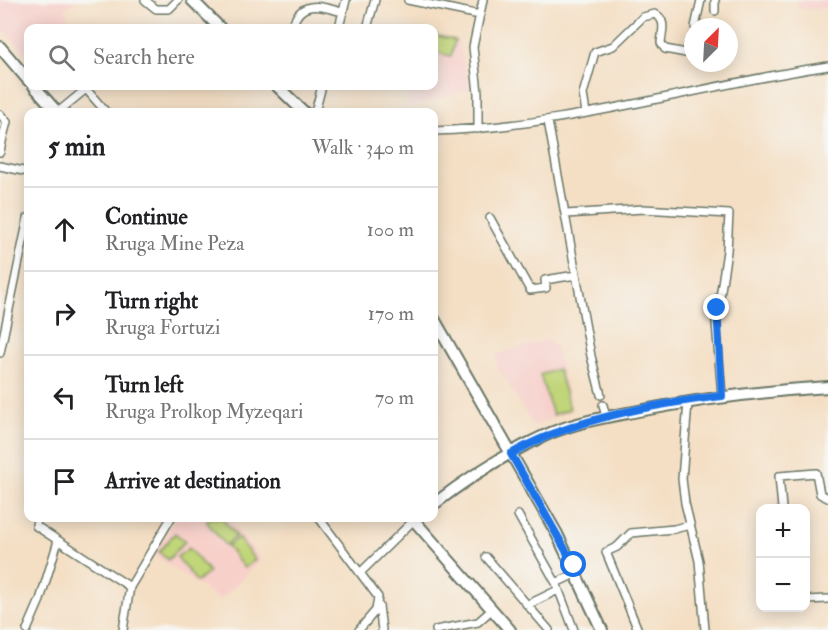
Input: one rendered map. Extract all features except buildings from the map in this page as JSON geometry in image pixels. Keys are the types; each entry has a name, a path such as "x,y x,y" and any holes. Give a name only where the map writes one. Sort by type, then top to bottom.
{"main road":[{"path":"192,0 216,24"},
{"path":"0,47 24,75"},
{"path":"38,90 54,108"},
{"path":"281,90 300,108"},
{"path":"438,326 577,573 602,630"},
{"path":"438,501 454,488 546,435 606,417 722,396 828,387"},
{"path":"417,522 510,630"}],"street":[{"path":"145,0 156,9 169,9 178,0"},
{"path":"340,24 346,0"},
{"path":"368,24 375,0"},
{"path":"408,0 436,3 480,15"},
{"path":"478,129 478,93 473,47 483,0"},
{"path":"697,18 701,0"},
{"path":"715,0 715,11"},
{"path":"293,24 294,18 307,6 317,2 342,12"},
{"path":"586,113 583,94 595,52 614,46 644,17 655,14 661,18 664,21 661,43 665,49 684,53"},
{"path":"438,131 548,121 828,66"},
{"path":"63,108 85,90"},
{"path":"87,90 103,108"},
{"path":"316,108 321,90"},
{"path":"0,114 7,122 1,137 0,152"},
{"path":"548,121 601,395"},
{"path":"0,166 24,171"},
{"path":"566,214 643,209 729,214 727,251 716,323 722,396"},
{"path":"490,218 530,290 546,288 545,280 576,275"},
{"path":"0,353 24,237"},
{"path":"688,402 682,479 699,561 705,630"},
{"path":"603,405 606,417"},
{"path":"782,504 779,476 815,472 820,494 828,498"},
{"path":"518,515 557,587 574,630"},
{"path":"36,522 36,526 130,587"},
{"path":"123,630 130,587 169,522"},
{"path":"322,522 376,593 382,630"},
{"path":"361,572 410,522"},
{"path":"637,626 606,552 617,547 631,533 674,529 690,525"},
{"path":"27,630 47,579 58,541"},
{"path":"486,558 549,630"},
{"path":"527,605 577,573"},
{"path":"810,600 828,599"},
{"path":"359,630 373,615 378,604"},
{"path":"436,630 478,622 487,614"}],"shaded area":[{"path":"0,0 76,0 65,9 69,19 63,24 24,24 23,52 0,26"},
{"path":"798,0 828,0 828,8 797,9"},
{"path":"438,35 458,40 470,89 409,107 403,90 438,90"},
{"path":"549,339 551,345 555,345 572,410 533,426 502,373 498,373 496,355"},
{"path":"174,522 232,522 261,560 220,600 154,555"}],"green space":[{"path":"438,36 455,40 451,56 438,53"},
{"path":"558,369 570,409 553,415 540,375"},
{"path":"207,522 225,522 236,536 225,545"},
{"path":"175,533 185,541 168,560 159,552"},
{"path":"238,538 255,560 244,568 227,546"},
{"path":"189,548 209,572 197,582 177,557"}],"route":[{"path":"574,565 511,454 546,435 577,424 722,396 716,323 717,308"}]}
